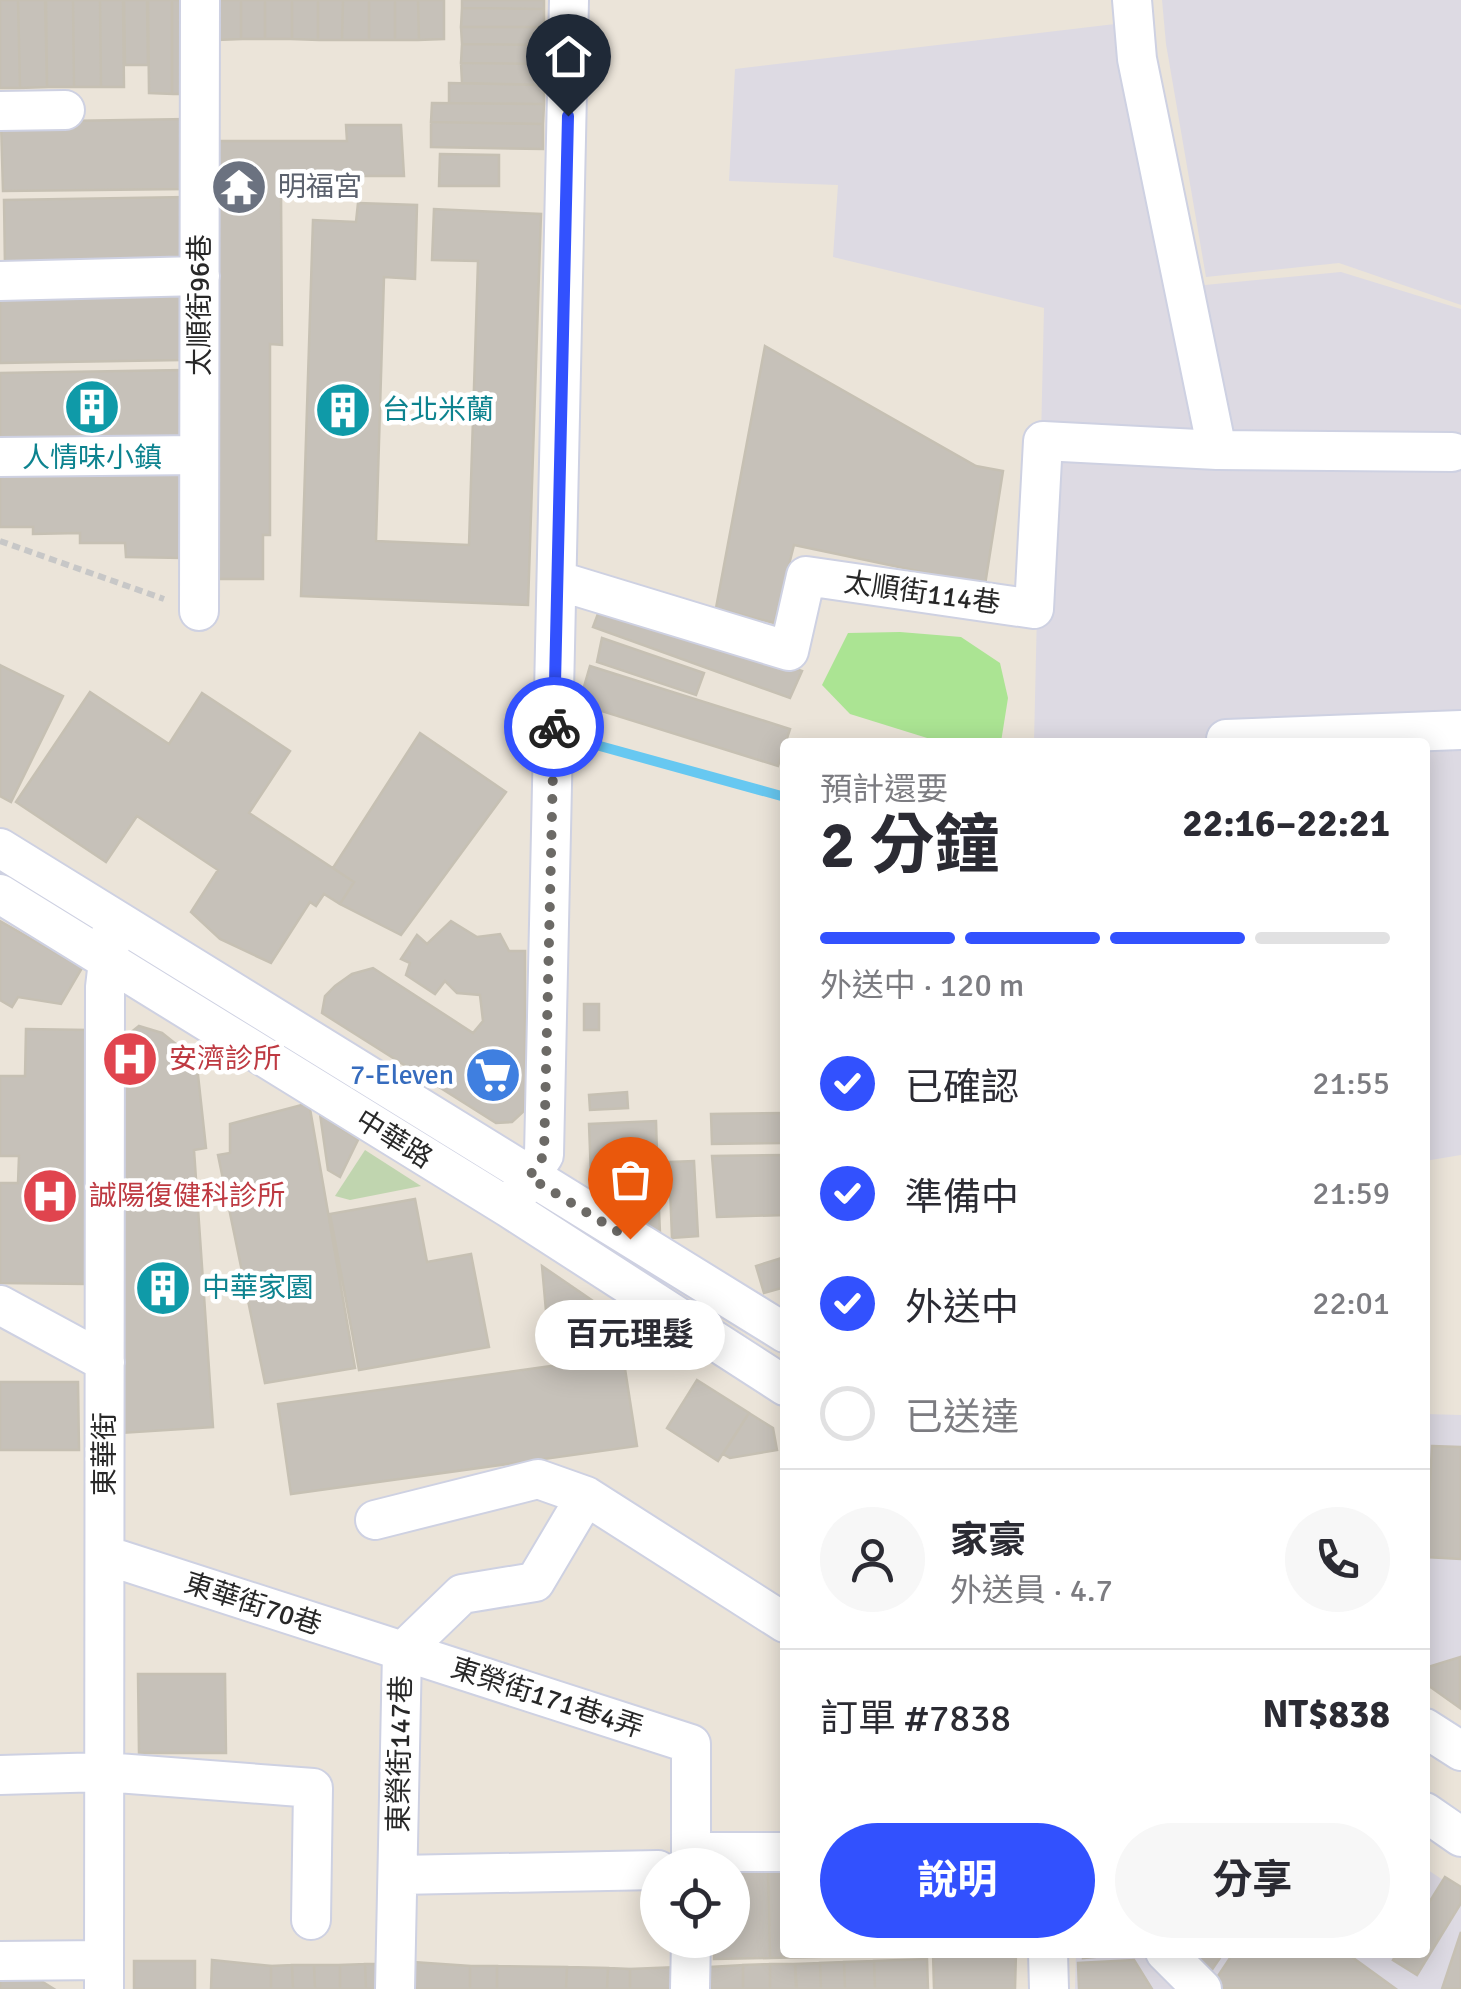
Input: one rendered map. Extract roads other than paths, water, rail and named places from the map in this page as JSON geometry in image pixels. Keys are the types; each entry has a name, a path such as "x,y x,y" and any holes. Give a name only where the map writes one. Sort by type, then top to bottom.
{"street":[{"name":"太順街96巷","path":"199,611 200,0"},
{"path":"519,1193 544,1155 560,581 570,0"},
{"path":"1132,0 1138,59 1217,450 1452,452"},
{"path":"0,111 65,110"},
{"path":"0,282 200,276"},
{"name":"太順街114巷","path":"560,581 789,651 806,576 1034,609 1043,441 1217,450"},
{"path":"0,458 199,455"},
{"path":"1252,738 1461,730"},
{"name":"中華路","path":"0,848 519,1193 780,1382"},
{"name":"中華路","path":"0,894 519,1193 780,1330"},
{"name":"東華街","path":"104,1975 106,958 112,920"},
{"path":"0,1305 104,1362"},
{"path":"374,1520 538,1480 586,1496 780,1620"},
{"name":"東榮街147巷","path":"395,1989 402,1652 462,1594 535,1582 586,1496"},
{"name":"東華街70巷","path":"104,1555 402,1652"},
{"name":"東榮街171巷4弄","path":"402,1652 692,1744 691,1848"},
{"path":"1430,1731 1461,1751"},
{"path":"0,1775 104,1772 313,1788 311,1920"},
{"path":"1430,1815 1461,1837"},
{"path":"750,1854 780,1852"},
{"path":"398,1874 640,1870"},
{"path":"690,1958 690,1989"},
{"path":"1048,1958 1049,1989"},
{"path":"1172,1958 1202,1989"},
{"path":"0,1961 104,1975"}],"waterway":[{"path":"589,743 780,796"}],"place":[{"name":"明福宮","path":"239,187"},
{"name":"人情味小鎮","path":"92,407"},
{"name":"台北米蘭","path":"343,410"},
{"name":"安濟診所","path":"130,1059"},
{"name":"7-Eleven","path":"493,1075"},
{"name":"誠陽復健科診所","path":"50,1196"},
{"name":"百元理髮","path":"630,1239"},
{"name":"中華家園","path":"163,1288"}]}
